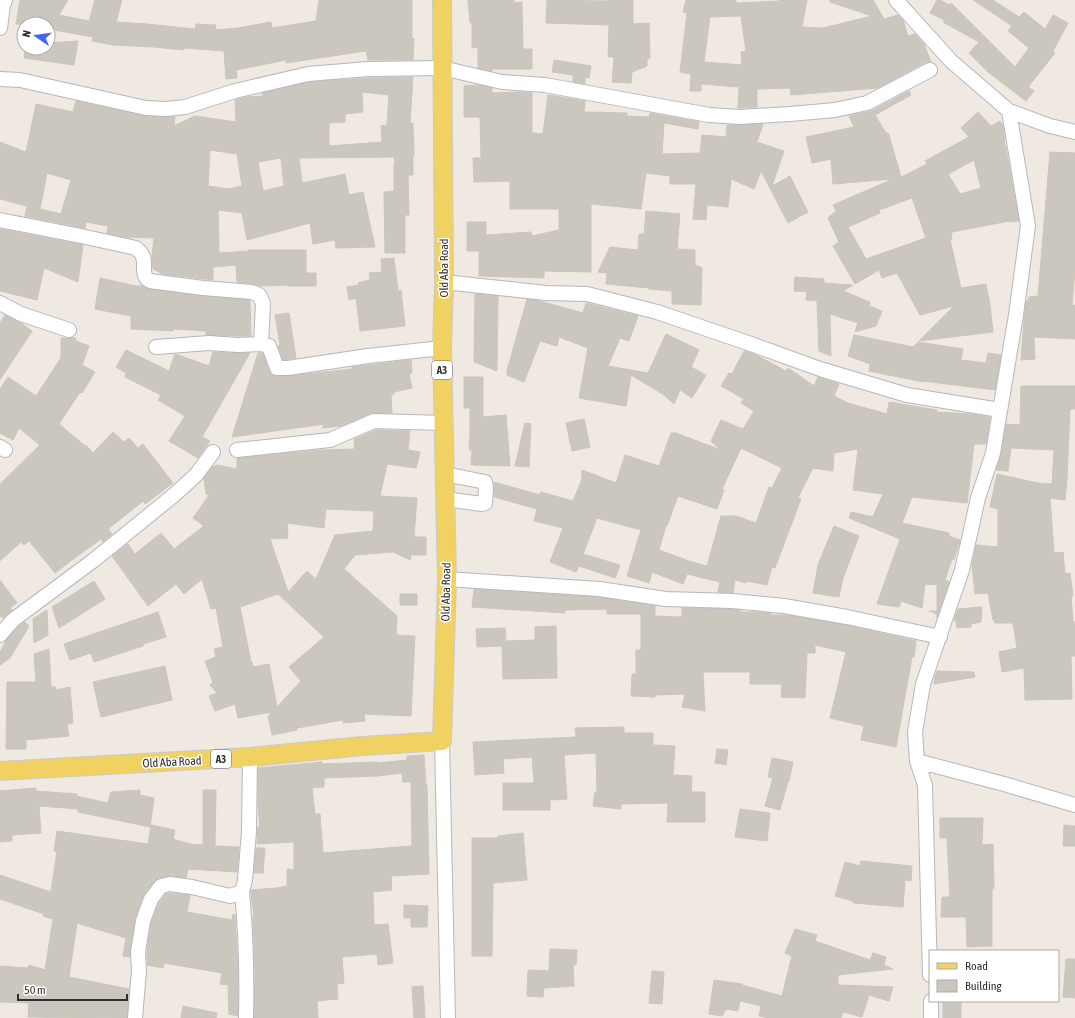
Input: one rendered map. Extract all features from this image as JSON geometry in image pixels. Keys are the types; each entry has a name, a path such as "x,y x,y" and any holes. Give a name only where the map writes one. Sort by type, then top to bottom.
{"main road":[{"name":"Old Aba Road","path":"0,771 250,757 363,746 442,741 447,579 442,348 444,282 442,0"}],"street":[{"path":"896,0 927,34 1006,109 1050,126 1075,132"},
{"path":"0,28 3,3"},
{"path":"0,79 20,80 146,108 166,109 185,107 235,91 308,74 368,69 442,68 502,82 545,85 709,114 740,117 835,110 867,103 930,70"},
{"path":"1006,109 1075,129"},
{"path":"929,950 925,785 917,761 914,732 923,684 962,570 978,498 993,453 1016,315 1028,226 1006,109"},
{"path":"0,220 136,248 144,258 144,276 150,281 202,288 252,292 259,295 263,303 261,344"},
{"path":"444,282 546,293 587,294 657,312 820,369 907,395 1000,410"},
{"path":"0,303 21,314 69,330"},
{"path":"156,348 209,343 238,345 261,344 269,346 277,368 288,368 368,356 442,348"},
{"path":"236,450 330,440 374,421 444,423"},
{"path":"0,635 13,620 94,560 174,495 196,475 213,452"},
{"path":"445,474 485,482 486,489 485,503 482,504 445,499"},
{"path":"447,579 599,590 666,599 732,601 784,606 847,617 940,637"},
{"path":"442,741 448,1018"},
{"path":"246,1018 247,994 245,923 242,892 245,880 249,832 250,757"},
{"path":"917,761 1075,805"},
{"path":"135,1018 139,971 138,952 143,921 151,899 161,886 170,884 192,887 230,896 242,892"},
{"path":"931,1002 931,1018"}],"building":[{"path":"20,0 68,0 59,15 89,21 95,0 122,0 116,22 195,29 196,24 216,25 215,30 238,28 271,22 272,28 316,21 319,0 412,0 412,38 414,39 413,60 368,60 366,51 286,63 286,60 236,70 237,78 226,79 224,51 113,45 92,41 93,37 56,30 56,16 17,16"},
{"path":"468,0 514,0 514,3 522,2 523,49 532,49 532,69 492,69 492,71 478,68 478,47 472,48 472,23 470,23"},
{"path":"547,0 633,0 633,24 649,23 650,58 647,59 647,66 632,72 631,83 612,82 614,57 608,57 609,25 546,23"},
{"path":"686,0 736,0 736,3 807,0 802,27 823,28 872,16 830,2 830,0 873,0 884,19 898,15 903,20 908,36 915,34 924,44 931,62 926,62 878,88 791,95 790,88 757,89 757,107 738,108 739,87 701,84 701,91 690,91 691,74 680,72 687,13 683,12","holes":["741,16 746,51 741,52 742,65 704,62 710,17"]},
{"path":"937,0 950,5 951,3 1015,67 1029,48 1008,31 1012,26 973,0 993,0 1019,17 1024,12 1045,29 1053,15 1068,23 1053,51 1055,53 1028,87 1034,91 1026,101 988,72 969,53 979,42 943,22 946,21 930,13"},
{"path":"78,41 74,65 24,58 24,56 56,56 56,42"},
{"path":"554,60 591,66 589,78 585,77 585,84 573,82 573,75 552,72"},
{"path":"413,77 410,124 413,123 414,155 413,175 408,175 409,215 405,215 405,253 385,253 384,192 394,191 394,157 299,158 302,183 345,174 349,195 363,192 375,247 336,248 335,240 313,244 310,223 247,240 242,213 218,210 219,248 217,248 219,253 249,251 248,250 306,250 306,273 316,273 316,286 259,286 237,282 236,265 213,267 213,280 162,274 153,269 152,258 154,238 126,237 107,233 108,226 86,222 85,228 25,216 27,206 0,199 0,142 26,152 36,104 73,112 76,101 144,116 175,117 174,126 195,116 236,122 235,100 263,96 262,93 309,82","holes":["362,92 389,95 387,125 381,126 382,142 329,146 329,123 345,122 345,114 363,112","210,150 237,154 242,186 229,189 208,186","281,158 284,186 263,191 258,162","47,173 71,180 61,214 40,209"]},
{"path":"479,85 492,88 492,93 532,93 532,133 543,134 548,95 585,101 584,112 627,113 627,116 649,117 650,113 699,122 698,129 664,123 662,154 700,153 702,135 726,137 727,125 763,124 757,142 784,151 772,186 790,176 808,212 788,223 761,171 754,189 731,179 728,207 707,205 706,220 693,219 696,184 670,184 670,176 646,173 641,209 591,204 591,272 544,271 544,278 479,276 479,251 467,251 467,222 486,222 486,235 531,232 532,236 559,230 559,209 510,209 510,181 474,182 473,158 481,158 480,117 464,117 464,86"},
{"path":"909,91 911,95 875,115 886,133 889,135 901,177 927,164 925,161 969,137 961,128 978,112 991,126 1000,121 1003,126 1004,142 1019,221 1009,221 952,232 952,239 950,239 961,288 986,284 993,332 919,341 954,306 920,315 897,273 882,278 879,270 855,284 833,246 839,242 828,218 836,211 833,205 893,179 833,184 831,159 812,163 806,137 854,127 849,116 871,111","holes":["974,160 981,188 960,194 948,174","912,198 926,238 866,259 848,227 880,213 879,210"]},
{"path":"1050,152 1075,153 1075,270 1072,305 1075,306 1075,339 1034,337 1035,359 1021,360 1026,301 1028,301 1029,297 1038,296"},
{"path":"646,211 680,214 677,249 695,250 695,265 702,268 701,305 672,304 672,291 606,284 607,273 598,272 610,247 638,250 639,234 644,234"},
{"path":"0,229 83,245 78,282 44,268 37,300 0,291"},
{"path":"394,258 398,291 401,290 405,326 360,331 356,298 349,300 347,287 359,285 358,283 370,280 369,273 382,272 381,259"},
{"path":"795,277 824,279 824,283 853,285 843,291 870,302 869,306 882,311 876,326 855,332 858,323 830,314 831,356 819,351 817,301 806,300 807,292 794,291"},
{"path":"100,278 142,286 149,289 202,296 250,300 251,336 206,335 206,331 173,329 173,331 131,329 131,316 95,309"},
{"path":"475,294 498,296 497,371 474,362"},
{"path":"527,299 536,300 583,313 586,303 638,316 629,341 620,338 608,366 648,373 666,334 699,350 691,367 706,375 692,398 680,390 674,404 664,395 631,375 626,406 579,398 588,348 559,337 557,346 540,341 524,382 507,375"},
{"path":"289,313 296,358 283,360 278,346 280,345 275,315"},
{"path":"5,315 21,323 32,331 0,380 0,323"},
{"path":"854,335 913,347 918,342 963,349 961,360 986,363 988,353 1001,355 995,390 923,382 869,371 870,364 848,356"},
{"path":"61,338 76,338 76,341 89,346 82,365 95,372 82,393 80,392 59,424 85,446 86,445 93,453 113,432 124,442 129,438 138,448 143,444 173,483 145,504 143,501 108,529 112,534 103,542 101,539 55,573 29,541 24,545 21,542 0,561 0,484 40,445 19,428 13,440 0,433 0,389 8,377 36,396 61,358"},
{"path":"126,350 169,371 175,354 209,366 213,352 250,353 202,437 210,441 198,458 169,441 185,416 158,400 161,395 125,377 126,373 116,367"},
{"path":"744,351 754,354 786,371 788,368 814,386 818,377 839,384 834,396 848,403 887,414 889,402 937,410 937,412 990,417 986,444 974,444 967,503 912,497 902,523 949,533 949,536 960,540 954,560 952,559 945,580 949,582 937,618 937,614 929,611 937,611 937,585 925,584 922,608 901,601 899,607 877,604 900,539 849,518 851,512 873,517 883,494 853,490 858,449 834,453 833,471 813,468 798,498 801,499 775,568 772,567 767,585 747,581 746,583 735,580 733,593 718,592 720,582 687,574 683,584 652,572 649,583 627,576 641,530 597,518 583,554 620,565 615,578 579,566 576,572 550,562 563,528 534,521 537,509 494,497 494,482 540,495 541,492 573,501 582,479 582,470 616,483 625,455 659,466 671,433 676,433 721,450 711,441 721,420 743,429 754,411 741,403 744,399 721,386 729,373 732,374","holes":["741,448 782,468 772,488 769,487 756,523 736,516 721,516 707,566 659,550 666,525 667,526 678,496 717,509 724,490 722,489"]},
{"path":"258,353 263,353 269,371 273,375 277,376 352,369 352,367 411,360 412,373 409,374 412,388 394,392 394,394 391,395 392,413 371,413 341,426 322,428 325,424 232,437"},
{"path":"464,377 483,377 483,417 506,415 510,466 471,465 472,450 469,450 470,408 464,408"},
{"path":"1021,386 1075,386 1075,409 1070,409 1065,500 1050,498 1054,553 1063,552 1065,574 1070,573 1073,596 1071,596 1073,622 1075,622 1075,656 1071,656 1072,699 1025,700 1024,668 1002,672 999,652 1017,648 1013,623 995,623 993,620 988,593 975,594 972,565 976,545 998,547 998,509 990,507 997,474 1038,483 1052,484 1054,450 1011,448 1008,471 996,470 1001,455 1006,424 1020,425"},
{"path":"584,419 590,447 572,451 566,423"},
{"path":"525,423 531,424 529,467 515,466"},
{"path":"376,430 410,431 408,450 420,452 416,468 387,464 380,496 417,498 414,537 426,537 426,555 411,555 410,560 393,552 355,555 344,569 397,616 396,635 415,636 411,716 364,714 365,721 343,723 343,720 297,728 297,730 272,735 268,716 272,712 238,718 235,704 215,711 209,696 217,693 210,685 213,682 205,661 216,657 214,649 223,647 216,608 211,609 202,579 184,594 176,584 148,606 112,556 128,544 135,554 161,533 174,549 204,526 193,518 210,494 206,494 204,478 212,467 217,465 237,469 237,458 321,450 355,449 354,439","holes":["326,509 374,511 373,531 335,535 316,579 307,571 288,592 270,539 288,538 287,523 324,528","278,594 324,637 289,667 301,681 277,707 269,664 253,667 251,662 240,607"]},
{"path":"834,526 859,536 843,578 839,597 813,593 818,565"},
{"path":"0,580 17,603 10,608 12,610 3,618 0,616"},
{"path":"94,581 105,599 59,628 52,607"},
{"path":"474,589 598,597 655,606 655,616 682,617 682,608 731,609 740,610 741,612 788,615 845,625 916,641 896,747 861,740 864,726 830,718 846,652 815,645 815,653 807,653 805,698 781,697 782,684 750,684 750,672 703,672 705,711 682,707 685,694 655,695 655,697 631,696 632,674 636,674 636,650 641,650 641,614 607,614 607,609 565,610 565,613 472,607"},
{"path":"400,594 417,594 417,605 400,605"},
{"path":"982,607 981,622 971,624 971,627 957,628 956,621 954,620 958,609"},
{"path":"47,610 48,635 34,643 33,619"},
{"path":"158,612 166,637 94,662 91,653 70,660 64,644"},
{"path":"25,622 29,626 10,658 0,665 0,652 7,639 19,626"},
{"path":"556,626 557,678 503,679 502,646 477,647 476,629 505,628 506,641 535,640 535,627"},
{"path":"49,649 51,687 56,687 56,690 70,687 73,723 67,724 69,736 26,740 26,749 6,749 7,682 36,682 34,654"},
{"path":"165,666 172,700 101,717 93,682"},
{"path":"937,671 974,672 975,677 934,684"},
{"path":"624,727 624,733 653,733 653,745 675,746 673,775 692,776 691,792 705,792 705,822 667,822 668,803 621,804 621,809 593,806 595,792 597,792 596,753 564,755 567,799 550,800 550,810 503,810 503,783 534,783 532,757 503,759 504,773 475,775 473,742 576,737 575,728"},
{"path":"717,749 728,750 726,765 715,763"},
{"path":"424,755 427,785 429,874 391,876 392,890 373,892 374,925 388,924 393,963 378,965 377,954 342,957 344,983 337,984 338,999 317,1001 318,1018 254,1018 254,917 251,890 287,886 287,869 294,870 294,842 257,844 258,827 260,827 258,805 258,768 322,762 322,764 378,763 407,760 407,756","holes":["402,773 403,782 411,782 412,846 323,853 320,814 315,814 312,788 324,787 324,778 378,776"]},
{"path":"772,758 793,762 780,810 765,806 773,778 768,777"},
{"path":"36,788 36,791 77,794 76,796 108,803 111,792 140,790 140,795 154,798 150,827 78,812 78,809 39,806 41,833 12,835 12,841 0,842 0,791"},
{"path":"203,790 216,790 215,846 239,847 237,872 188,869 186,878 168,876 155,880 143,896 135,918 130,957 123,956 126,938 77,923 69,977 129,989 127,1018 28,1017 29,1003 0,1002 0,966 28,968 29,965 45,970 53,919 43,916 44,914 0,899 0,875 51,892 57,851 54,851 57,831 148,844 151,825 175,830 173,839 190,844 203,845"},
{"path":"740,809 770,813 767,841 735,837"},
{"path":"940,818 983,818 982,845 993,844 994,888 992,889 992,946 967,947 966,917 941,917 942,897 950,897 947,838 940,838"},
{"path":"1064,825 1075,826 1075,846 1063,846"},
{"path":"523,833 527,880 493,883 492,956 472,956 472,838 498,838 498,836"},
{"path":"256,848 265,848 263,873 254,873"},
{"path":"861,861 912,866 911,881 905,880 903,907 853,903 853,901 835,896 845,862 860,866"},
{"path":"166,894 190,895 187,912 232,920 233,914 235,915 238,971 238,1016 229,1014 228,985 220,984 222,973 164,963 163,968 147,965 147,952 151,923 159,903"},
{"path":"404,905 428,906 427,927 411,927 411,918 404,918"},
{"path":"795,929 817,935 815,941 870,960 873,953 886,957 884,965 893,969 838,975 838,985 893,987 889,1001 869,995 862,1017 843,1012 841,1018 769,1018 759,1016 761,1006 740,1001 738,1011 726,1009 722,1016 709,1014 714,980 742,984 782,996 792,956 785,953"},
{"path":"550,949 577,950 576,965 573,964 574,986 544,988 543,997 527,996 528,970 549,971"},
{"path":"1066,959 1075,959 1075,998 1063,997"},
{"path":"652,971 664,972 662,1004 649,1003"},
{"path":"423,986 425,1018 414,1018 412,987"},
{"path":"943,1002 961,1002 961,1018 943,1018"},
{"path":"183,1006 217,1013 216,1018 181,1018"}]}
